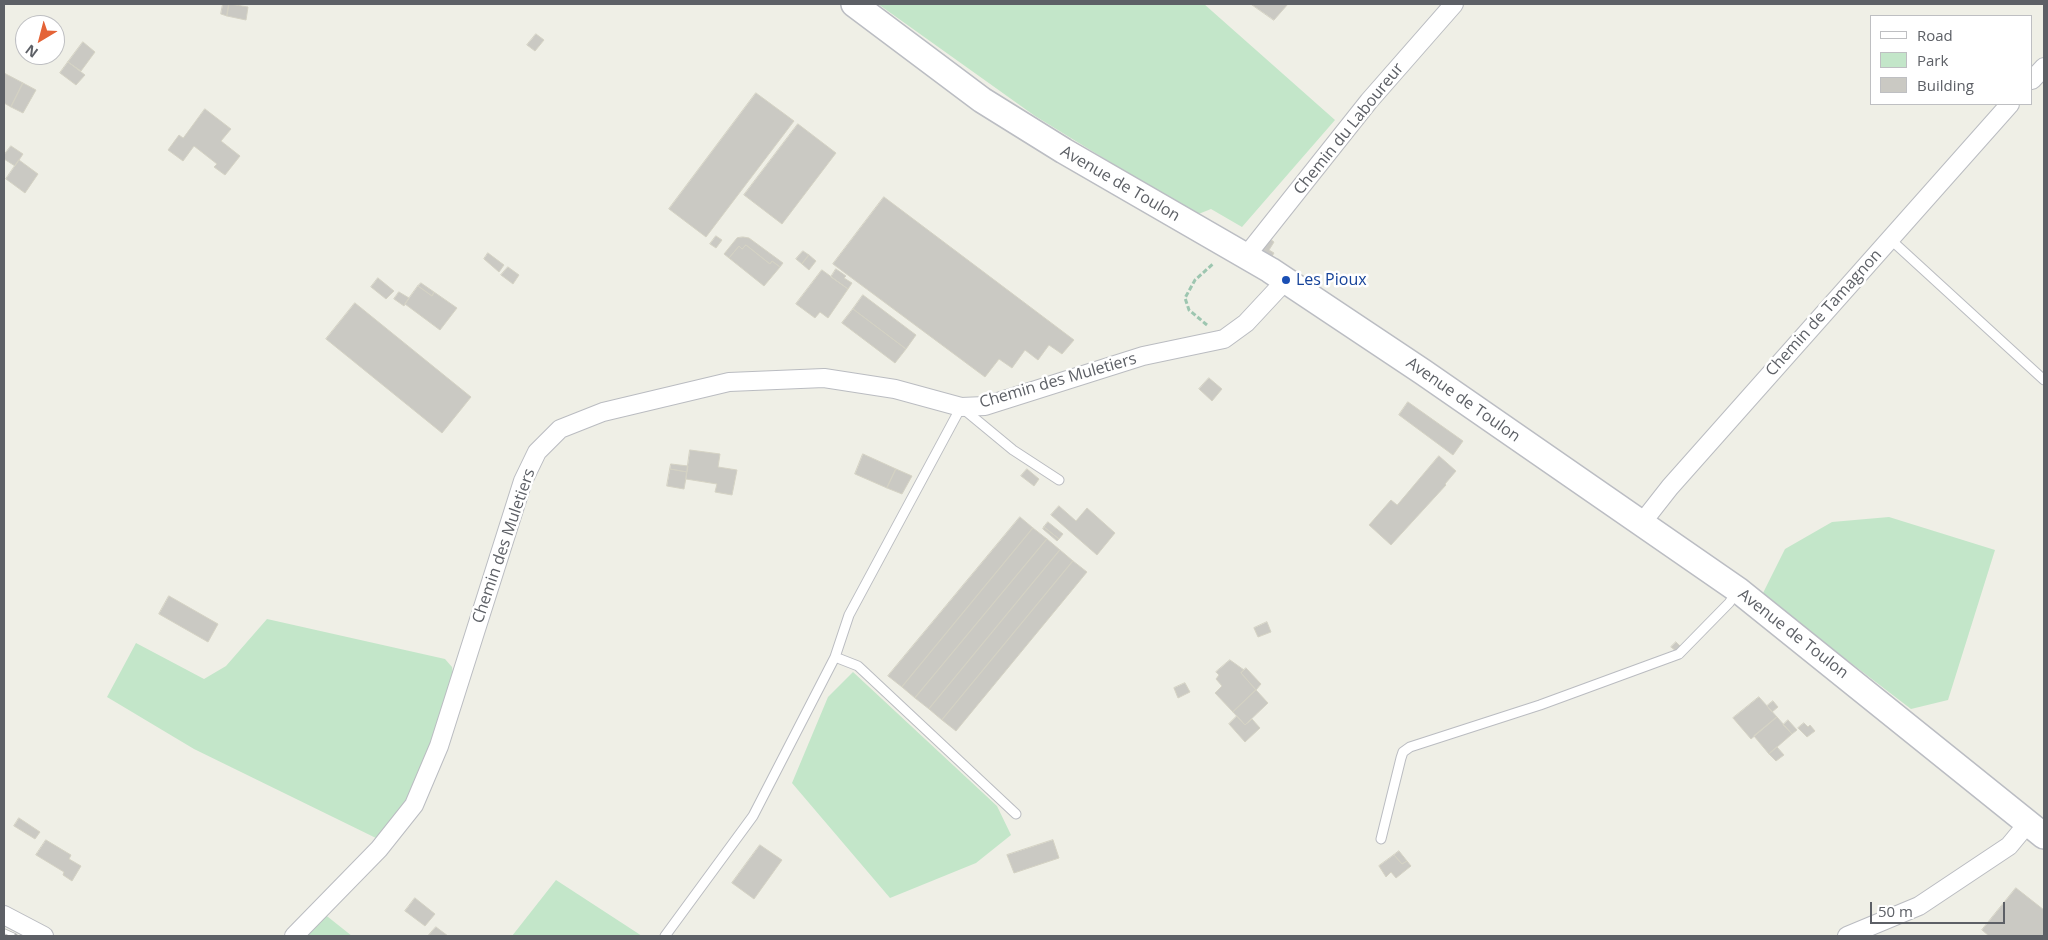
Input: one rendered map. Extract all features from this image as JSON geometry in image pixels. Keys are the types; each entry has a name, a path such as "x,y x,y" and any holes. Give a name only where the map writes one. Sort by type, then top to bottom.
{"main road":[{"name":"Avenue de Toulon","path":"854,4 982,100 1064,152 1286,280 1423,372 1738,590 2036,829"}],"street":[{"name":"Chemin du Laboureur","path":"1236,251 1454,4"},
{"path":"2033,79 2044,67"},
{"name":"Chemin de Tamagnon","path":"1641,524 1670,487 2009,105"},
{"name":"Chemin des Muletiers","path":"294,936 378,849 414,805 438,746 523,481 537,452 560,428 603,412 729,382 824,378 895,389 961,407 985,406 1143,356 1224,339 1246,323 1286,280"},
{"path":"1848,936 1919,906 2036,829"},
{"path":"4,915 44,936"}],"lane":[{"path":"1890,239 2044,380"},
{"path":"665,936 753,816 835,656 848,615 961,407 1013,450 1059,480"},
{"path":"1381,839 1401,758 1403,752 1410,747 1540,705 1679,654 1730,603 1738,590"},
{"path":"835,656 858,666 1016,814"}],"path":[{"path":"1224,339 1189,310 1185,298 1194,280 1236,251"}],"green space":[{"path":"878,4 1204,4 1335,120 1242,227 1211,209 1196,215 1035,116"},
{"path":"1889,517 1995,550 1948,700 1911,709 1762,595 1785,549 1832,522"},
{"path":"267,619 445,659 452,667 454,678 422,766 403,807 380,840 194,749 107,697 136,643 204,679 226,666"},
{"path":"853,672 997,806 1011,835 976,863 890,898 792,783 828,697"},
{"path":"556,880 642,936 512,936"},
{"path":"323,913 352,936 301,936"}],"building":[{"path":"223,4 229,4 227,16 221,14"},
{"path":"229,4 248,7 246,20 227,16"},
{"path":"1251,4 1288,4 1274,20"},
{"path":"536,34 544,40 535,51 527,45"},
{"path":"83,42 95,52 81,71 68,62"},
{"path":"68,62 85,75 76,85 60,73"},
{"path":"4,73 23,83 11,107 4,103"},
{"path":"23,83 36,90 23,113 11,107"},
{"path":"756,93 794,121 706,237 669,209"},
{"path":"205,109 231,129 221,141 240,156 225,175 214,167 217,164 194,146 183,161 168,150 179,135 183,138"},
{"path":"798,124 836,153 782,224 744,195"},
{"path":"11,146 23,154 15,166 4,159 4,155"},
{"path":"19,160 38,174 25,193 6,179"},
{"path":"884,197 1074,340 1062,354 1049,345 1038,360 1025,350 1012,368 999,359 985,377 833,264"},
{"path":"716,236 722,240 716,248 710,244"},
{"path":"737,238 749,238 783,263 780,267 772,261 770,264 746,245 742,249 739,246 729,258 724,254"},
{"path":"1270,239 1274,242 1269,250 1274,253 1271,258 1260,251"},
{"path":"746,245 770,264 772,261 780,267 764,286 729,258 739,246 742,249"},
{"path":"803,251 809,255 802,264 796,259"},
{"path":"488,253 504,265 499,272 484,259"},
{"path":"809,255 816,261 809,270 802,264"},
{"path":"508,267 519,275 513,284 501,275"},
{"path":"836,269 846,276 844,278 852,283 848,289 831,277"},
{"path":"822,270 848,289 828,318 820,312 815,318 796,304"},
{"path":"378,278 394,291 386,299 371,287"},
{"path":"421,283 434,292 432,296 418,286"},
{"path":"418,286 432,296 434,292 457,308 440,330 405,304"},
{"path":"399,292 409,298 404,306 394,299"},
{"path":"863,295 916,335 906,349 853,309"},
{"path":"355,303 471,397 442,433 326,339"},
{"path":"853,309 906,349 895,363 842,323"},
{"path":"1209,378 1222,389 1212,401 1199,389"},
{"path":"1408,402 1463,441 1453,455 1399,415"},
{"path":"690,450 720,454 718,467 737,470 732,495 715,492 717,484 686,479"},
{"path":"863,454 896,469 887,488 855,474"},
{"path":"1439,456 1456,471 1446,485 1391,545 1369,525 1391,500 1397,505"},
{"path":"671,464 688,466 687,472 670,469"},
{"path":"670,469 687,472 684,489 667,486"},
{"path":"896,469 912,476 902,494 887,488"},
{"path":"1027,469 1039,479 1034,486 1021,476"},
{"path":"1059,506 1076,521 1087,508 1115,533 1097,555 1051,515"},
{"path":"1020,517 1033,528 902,687 888,676"},
{"path":"1048,522 1063,534 1059,539 1044,527"},
{"path":"1044,527 1059,539 1057,541 1043,529"},
{"path":"1033,528 1047,539 915,698 902,687"},
{"path":"1047,539 1060,550 929,709 915,698"},
{"path":"1060,550 1073,561 942,720 929,709"},
{"path":"1073,561 1087,572 956,731 942,720"},
{"path":"169,596 218,624 208,642 159,614"},
{"path":"1267,622 1271,632 1258,637 1254,628"},
{"path":"1676,642 1681,647 1677,652 1671,647"},
{"path":"1230,660 1244,670 1241,673 1256,690 1233,712 1215,693 1222,686 1216,679 1219,675 1216,672"},
{"path":"1246,668 1261,684 1256,690 1241,673"},
{"path":"1185,683 1190,692 1178,698 1174,688"},
{"path":"1256,690 1268,703 1245,725 1233,712"},
{"path":"1759,697 1777,717 1751,739 1733,718"},
{"path":"1773,701 1778,707 1772,712 1767,706"},
{"path":"1237,716 1245,725 1252,719 1260,728 1245,742 1229,724"},
{"path":"1777,717 1792,734 1769,754 1754,736"},
{"path":"1788,720 1797,730 1792,734 1783,725"},
{"path":"1804,723 1808,727 1810,725 1815,731 1807,737 1798,728"},
{"path":"1777,747 1784,755 1776,761 1769,754"},
{"path":"19,818 40,832 35,839 14,826"},
{"path":"46,840 71,855 69,859 81,866 72,881 63,875 64,872 36,855"},
{"path":"1053,840 1059,858 1014,873 1007,855"},
{"path":"760,845 782,860 754,899 732,883"},
{"path":"1399,851 1407,861 1402,864 1394,855"},
{"path":"1394,855 1402,864 1407,861 1411,866 1396,878 1391,872 1386,877 1379,866"},
{"path":"2016,888 2044,910 2044,936 1989,936 1982,930"},
{"path":"415,898 435,914 425,926 405,911"},
{"path":"436,927 448,936 428,936"}],"railway":[{"path":"4,931 15,936"}],"place":[{"name":"Les Pioux","path":"1286,280"}]}
